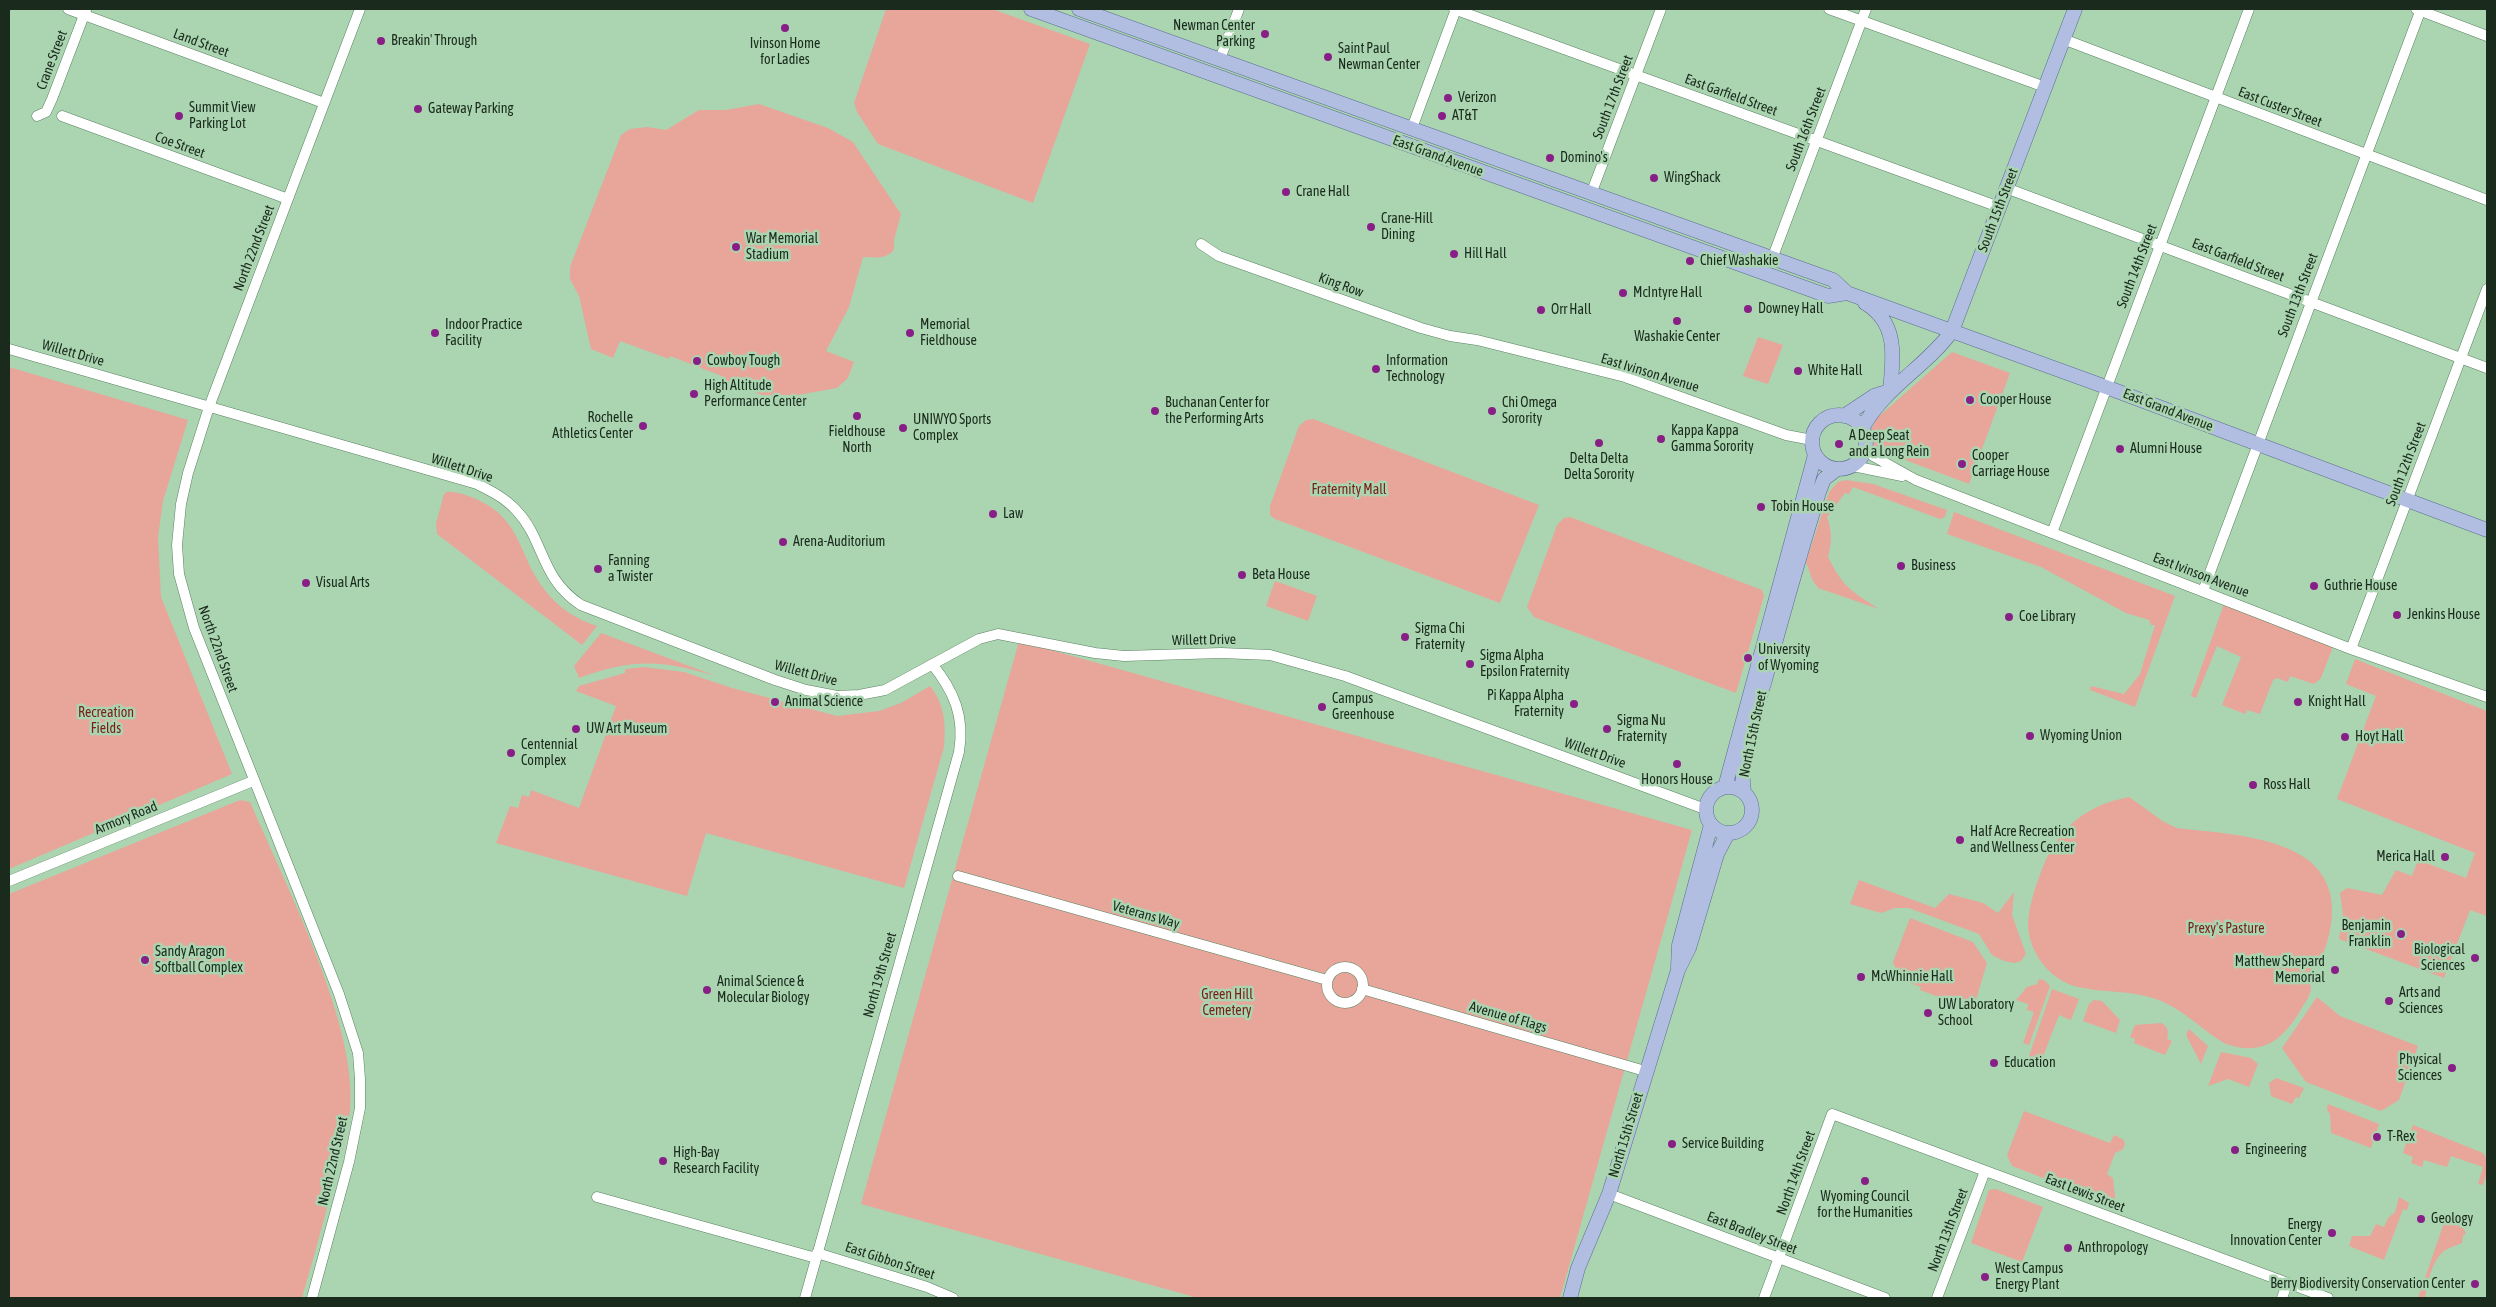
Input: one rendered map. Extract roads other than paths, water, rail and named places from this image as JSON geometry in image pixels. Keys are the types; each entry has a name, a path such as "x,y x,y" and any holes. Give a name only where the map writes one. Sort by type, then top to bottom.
{"main road":[{"name":"East Grand Avenue","path":"1031,9 1828,296 1847,293"},
{"name":"East Grand Avenue","path":"1079,9 1833,280 1847,293 2106,387 2487,530"},
{"name":"South 15th Street","path":"1862,428 1890,391 1941,344 1952,331 2075,9"},
{"path":"1847,293 1874,308 1888,325 1893,352 1890,391"},
{"name":"South 15th Street","path":"1812,440 1816,428 1825,419 1844,416 1874,396 1890,391"},
{"path":"1784,588 1824,479 1836,470 1853,466 1862,457 1866,448 1866,438 1862,428 1856,421 1844,416"},
{"path":"1784,588 1815,455 1812,440"},
{"path":"1815,455 1827,467 1836,470"},
{"name":"North 15th Street","path":"1725,787 1784,588"},
{"name":"North 15th Street","path":"1570,1298 1578,1268 1608,1194 1645,1071 1678,970 1689,948 1717,854 1728,833 1744,828 1750,820 1751,803 1744,792 1743,775 1752,726 1784,588"},
{"name":"North 15th Street","path":"1705,809 1710,795 1725,787 1736,788 1744,792"},
{"path":"1705,809 1710,825 1728,833"},
{"name":"North 15th Street","path":"1678,970 1679,945 1710,825"}],"street":[{"name":"Land Street","path":"68,9 85,12 324,103"},
{"path":"1220,59 1238,9"},
{"path":"1412,128 1455,9"},
{"name":"East Garfield Street","path":"1455,9 1999,207"},
{"name":"South 17th Street","path":"1591,194 1661,9"},
{"path":"1829,9 2045,87"},
{"name":"South 16th Street","path":"1772,259 1866,9"},
{"name":"South 14th Street","path":"2052,533 2249,9"},
{"path":"2418,9 2487,36"},
{"name":"South 13th Street","path":"2202,591 2366,154 2418,9"},
{"name":"North 22nd Street","path":"312,1298 356,1135 360,1108 360,1070 352,1030 339,994 194,628 182,586 177,559 177,530 181,504 209,407 324,103 357,10"},
{"name":"Crane Street","path":"37,116 46,112 52,99 85,12"},
{"name":"East Custer Street","path":"2063,40 2487,200"},
{"name":"Coe Street","path":"62,116 288,199"},
{"name":"East Garfield Street","path":"2006,188 2487,368"},
{"name":"King Row","path":"1201,244 1219,256 1421,328 1450,336 1477,340"},
{"name":"South 12th Street","path":"2352,649 2487,289"},
{"name":"East Ivinson Avenue","path":"1477,340 1625,377 1786,435 1812,440"},
{"name":"Willett Drive","path":"9,350 477,484 506,500 522,518 549,572 570,597 594,611 775,680 827,695 860,696 885,690 979,639 998,634 1096,653 1124,656 1221,653 1270,655 1345,676 1705,809"},
{"name":"East Ivinson Avenue","path":"1866,448 1873,456 1906,476 2352,649 2414,669 2487,697"},
{"name":"East Ivinson Avenue","path":"1853,466 1906,476"},
{"name":"North 19th Street","path":"805,1298 958,752 961,728 956,700 945,680 932,664"},
{"name":"Armory Road","path":"9,881 254,781"},
{"name":"Veterans Way","path":"958,876 1327,980"},
{"path":"1349,967 1359,973 1363,984 1362,989 1353,1001 1338,1002 1327,990 1327,980 1329,975 1338,968 1349,967"},
{"name":"Avenue of Flags","path":"1362,989 1645,1071"},
{"name":"East Lewis Street","path":"1832,1114 2328,1298"},
{"name":"North 14th Street","path":"1764,1298 1832,1114"},
{"name":"North 13th Street","path":"1937,1298 1985,1171"},
{"name":"East Bradley Street","path":"1608,1194 1885,1298"},
{"name":"East Gibbon Street","path":"597,1197 817,1255 927,1287 953,1298"},
{"path":"2282,1298 2287,1284"}],"place":[{"name":"Ivinson Home for Ladies","path":"785,28"},
{"name":"Newman Center Parking","path":"1265,34"},
{"name":"Breakin' Through","path":"381,41"},
{"name":"Saint Paul Newman Center","path":"1328,57"},
{"name":"Verizon","path":"1448,98"},
{"name":"Gateway Parking","path":"418,109"},
{"name":"Summit View Parking Lot","path":"179,116"},
{"name":"AT&T","path":"1442,116"},
{"name":"Domino's","path":"1550,158"},
{"name":"WingShack","path":"1654,178"},
{"name":"Crane Hall","path":"1286,192"},
{"name":"Crane-Hill Dining","path":"1371,227"},
{"name":"War Memorial Stadium","path":"736,247"},
{"name":"Hill Hall","path":"1454,254"},
{"name":"Chief Washakie","path":"1690,261"},
{"name":"McIntyre Hall","path":"1623,293"},
{"name":"Downey Hall","path":"1748,309"},
{"name":"Orr Hall","path":"1541,310"},
{"name":"Washakie Center","path":"1677,321"},
{"name":"Indoor Practice Facility","path":"435,333"},
{"name":"Memorial Fieldhouse","path":"910,333"},
{"name":"Cowboy Tough","path":"697,361"},
{"name":"Information Technology","path":"1376,369"},
{"name":"White Hall","path":"1798,371"},
{"name":"High Altitude Performance Center","path":"694,394"},
{"name":"Cooper House","path":"1970,400"},
{"name":"Buchanan Center for the Performing Arts","path":"1155,411"},
{"name":"Chi Omega Sorority","path":"1492,411"},
{"name":"Fieldhouse North","path":"857,416"},
{"name":"Rochelle Athletics Center","path":"643,426"},
{"name":"UNIWYO Sports Complex","path":"903,428"},
{"name":"Kappa Kappa Gamma Sorority","path":"1661,439"},
{"name":"Delta Delta Delta Sorority","path":"1599,443"},
{"name":"A Deep Seat and a Long Rein","path":"1839,444"},
{"name":"Alumni House","path":"2120,449"},
{"name":"Cooper Carriage House","path":"1962,464"},
{"name":"Tobin House","path":"1761,507"},
{"name":"Law","path":"993,514"},
{"name":"Arena-Auditorium","path":"783,542"},
{"name":"Business","path":"1901,566"},
{"name":"Fanning a Twister","path":"598,569"},
{"name":"Beta House","path":"1242,575"},
{"name":"Visual Arts","path":"306,583"},
{"name":"Guthrie House","path":"2314,586"},
{"name":"Jenkins House","path":"2397,615"},
{"name":"Coe Library","path":"2009,617"},
{"name":"Sigma Chi Fraternity","path":"1405,637"},
{"name":"University of Wyoming","path":"1748,658"},
{"name":"Sigma Alpha Epsilon Fraternity","path":"1470,664"},
{"name":"Animal Science","path":"775,702"},
{"name":"Knight Hall","path":"2298,702"},
{"name":"Pi Kappa Alpha Fraternity","path":"1574,704"},
{"name":"Campus Greenhouse","path":"1322,707"},
{"name":"UW Art Museum","path":"576,729"},
{"name":"Sigma Nu Fraternity","path":"1607,729"},
{"name":"Wyoming Union","path":"2030,736"},
{"name":"Hoyt Hall","path":"2345,737"},
{"name":"Centennial Complex","path":"511,753"},
{"name":"Honors House","path":"1677,764"},
{"name":"Ross Hall","path":"2253,785"},
{"name":"Half Acre Recreation and Wellness Center","path":"1960,840"},
{"name":"Merica Hall","path":"2445,857"},
{"name":"Benjamin Franklin","path":"2401,934"},
{"name":"Biological Sciences","path":"2475,958"},
{"name":"Sandy Aragon Softball Complex","path":"145,960"},
{"name":"Matthew Shepard Memorial","path":"2335,970"},
{"name":"McWhinnie Hall","path":"1861,977"},
{"name":"Animal Science & Molecular Biology","path":"707,990"},
{"name":"Arts and Sciences","path":"2389,1001"},
{"name":"UW Laboratory School","path":"1928,1013"},
{"name":"Education","path":"1994,1063"},
{"name":"Physical Sciences","path":"2452,1068"},
{"name":"T-Rex","path":"2377,1137"},
{"name":"Service Building","path":"1672,1144"},
{"name":"Engineering","path":"2235,1150"},
{"name":"High-Bay Research Facility","path":"663,1161"},
{"name":"Wyoming Council for the Humanities","path":"1865,1181"},
{"name":"Geology","path":"2421,1219"},
{"name":"Energy Innovation Center","path":"2332,1233"},
{"name":"Anthropology","path":"2068,1248"},
{"name":"West Campus Energy Plant","path":"1985,1277"},
{"name":"Berry Biodiversity Conservation Center","path":"2475,1284"}],"park label":[{"name":"Fraternity Mall","path":"1349,490"},
{"name":"Recreation Fields","path":"106,722"},
{"name":"Prexy's Pasture","path":"2226,929"},
{"name":"Green Hill Cemetery","path":"1227,1004"}]}
